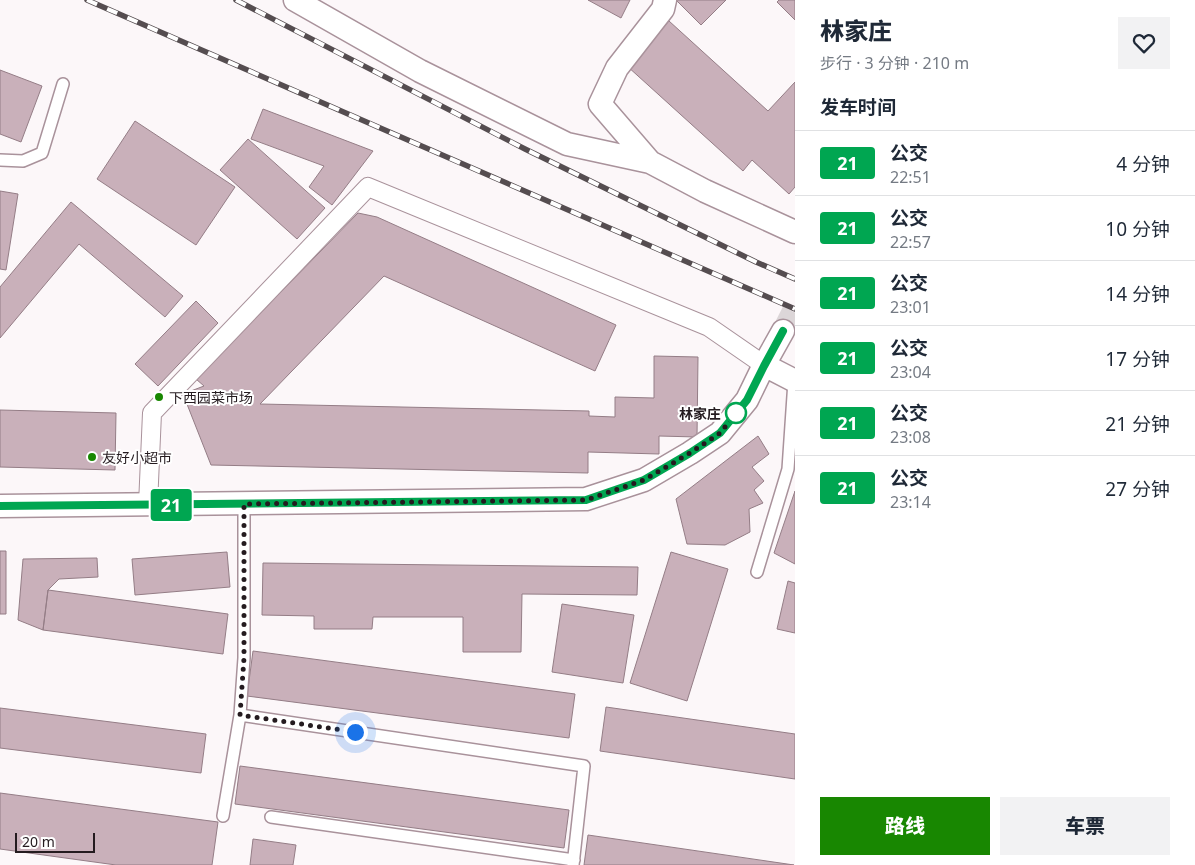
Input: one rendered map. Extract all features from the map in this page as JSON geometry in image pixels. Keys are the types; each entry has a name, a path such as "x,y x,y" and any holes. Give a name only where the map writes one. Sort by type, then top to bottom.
{"street":[{"path":"295,0 420,70 567,144 650,162 705,191 795,232"},
{"path":"650,162 600,104 616,68 663,9 665,0"},
{"path":"148,505 152,413 368,187 709,327 764,366 795,381"},
{"path":"0,506 586,500 644,480 720,433 747,400 783,331"}],"lane":[{"path":"0,160 23,161 42,154 63,84"},
{"path":"757,572 788,469 795,381"},
{"path":"223,816 240,715 244,658 244,504"},
{"path":"240,715 584,766 573,863 271,817"}],"building":[{"path":"588,0 630,0 621,18"},
{"path":"676,0 726,0 701,25"},
{"path":"779,0 795,0 795,20 777,2"},
{"path":"669,21 768,111 795,82 795,187 789,194 752,160 743,171 627,66"},
{"path":"0,70 42,86 21,142 0,134"},
{"path":"263,109 373,151 332,205 309,187 324,166 251,139"},
{"path":"135,121 235,187 196,245 97,179"},
{"path":"248,139 325,208 297,239 220,170"},
{"path":"0,191 18,194 6,270 0,269"},
{"path":"71,202 183,296 165,317 79,244 0,338 0,287"},
{"path":"358,213 377,217 616,325 595,371 384,276 260,404 589,411 589,416 615,417 615,397 654,398 654,356 698,357 697,437 659,436 659,454 588,452 588,473 211,465 183,394 204,386 196,379"},
{"path":"196,301 218,323 158,386 135,364"},
{"path":"0,410 116,413 115,470 0,467"},
{"path":"758,436 769,454 752,467 764,481 754,490 763,503 749,509 750,532 725,545 687,544 676,499"},
{"path":"795,491 795,564 774,553"},
{"path":"0,551 6,551 6,614 0,614"},
{"path":"227,552 230,587 135,595 132,559"},
{"path":"671,552 728,569 687,701 630,683"},
{"path":"97,558 98,577 59,579 48,590 43,630 18,620 23,559"},
{"path":"263,563 638,567 637,595 522,594 521,652 463,652 463,617 373,617 372,629 314,629 314,616 262,615"},
{"path":"788,581 795,583 795,633 777,629"},
{"path":"48,590 228,614 223,654 43,630"},
{"path":"562,604 634,615 623,683 552,672"},
{"path":"253,651 575,694 569,738 247,696"},
{"path":"606,707 795,734 795,779 600,751"},
{"path":"0,708 206,734 201,773 0,748"},
{"path":"240,766 569,810 564,848 235,804"},
{"path":"0,793 218,822 212,865 116,865 0,849"},
{"path":"588,835 794,865 584,865"},
{"path":"253,839 296,845 293,865 250,865"}],"tunnel":[{"path":"783,331 795,307"}],"railway":[{"path":"87,0 795,309"},
{"path":"236,0 525,149 756,262 795,279"}],"bus line":[{"name":"21","path":"0,506 586,500 644,480 720,433 747,400 783,331"}],"place":[{"name":"下西园菜市场","path":"159,397"},
{"name":"林家庄","path":"736,413"},
{"name":"友好小超市","path":"92,457"}],"route":[{"path":"355,732 240,715 244,658 244,504 586,500 644,480 720,433 738,411 736,413"}]}
